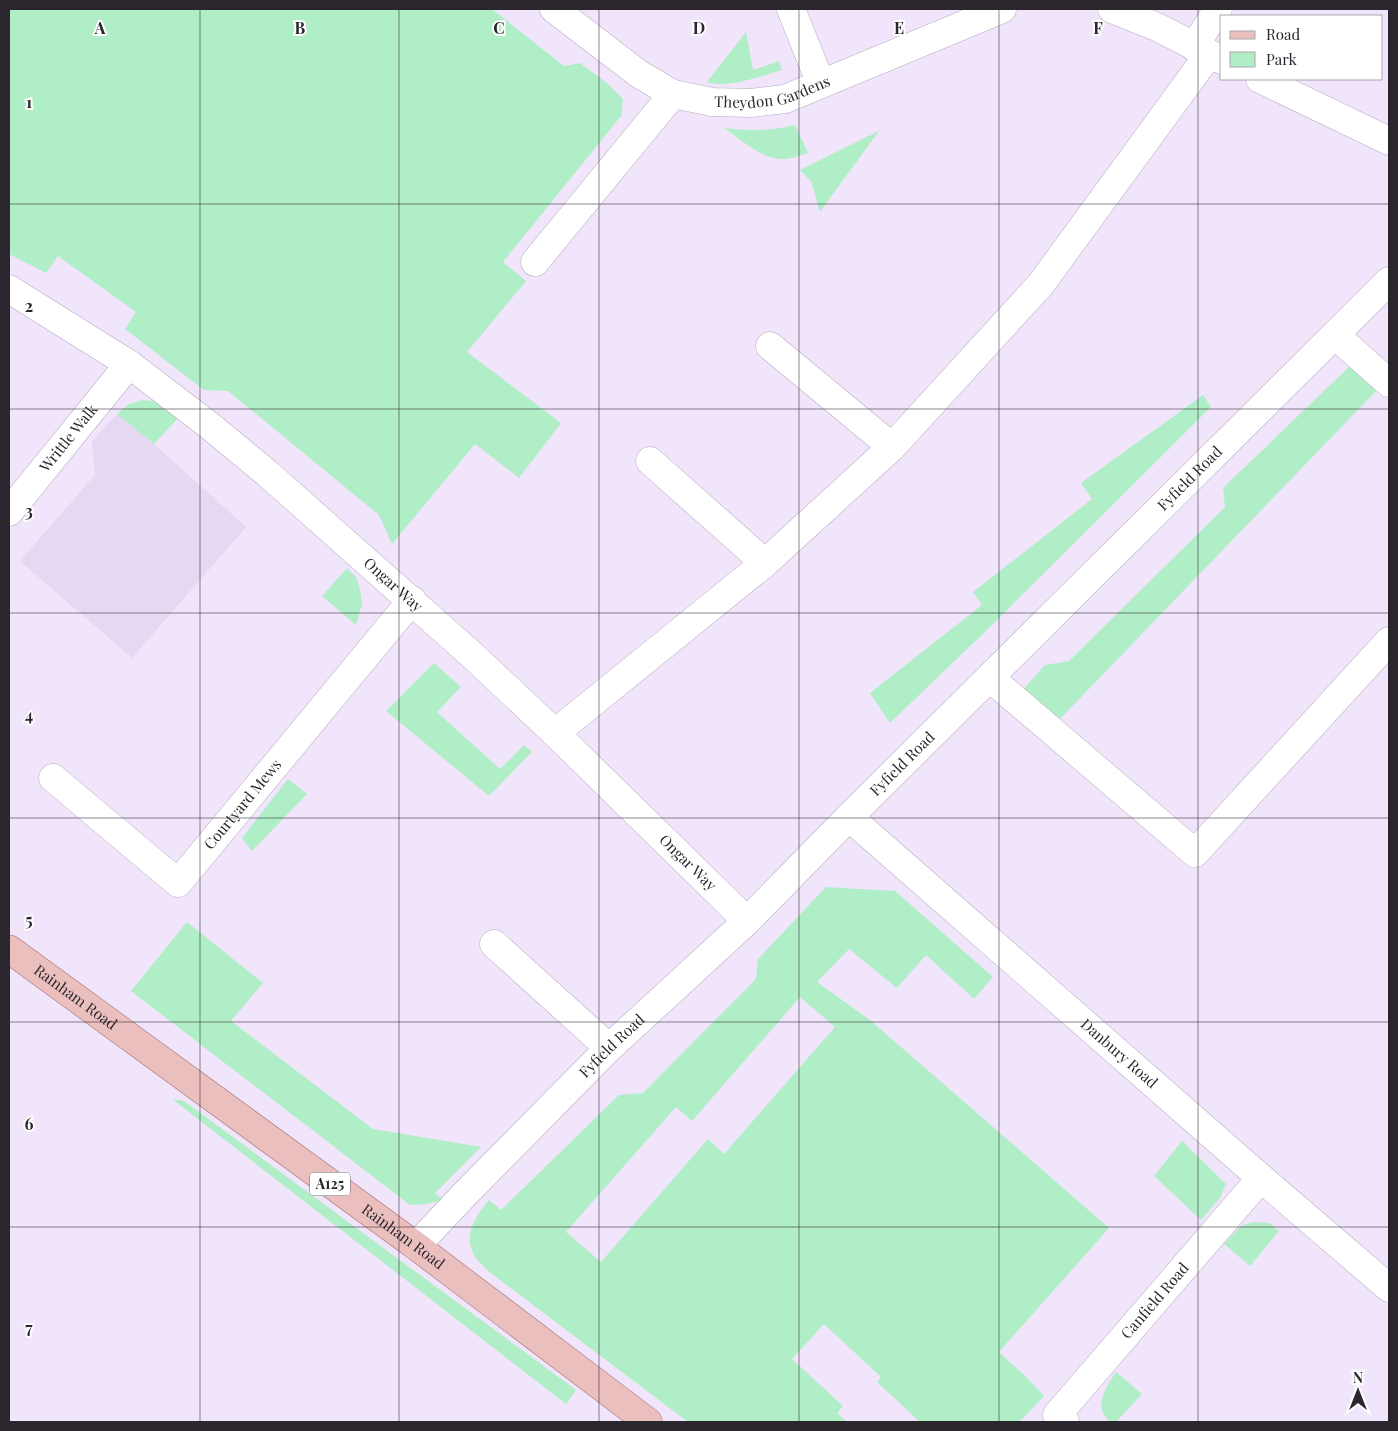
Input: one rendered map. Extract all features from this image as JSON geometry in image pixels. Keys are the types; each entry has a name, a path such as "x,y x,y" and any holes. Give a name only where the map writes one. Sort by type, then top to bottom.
{"main road":[{"name":"Rainham Road","path":"9,949 416,1246 648,1422"}],"street":[{"name":"Theydon Gardens","path":"554,9 639,74 673,94 712,102 751,104 785,100 1002,9"},
{"path":"791,9 822,84"},
{"path":"1112,9 1157,27 1208,54"},
{"path":"555,733 765,563 892,447 1042,284 1208,54 1218,9"},
{"path":"1262,80 1389,141"},
{"path":"535,262 673,94"},
{"name":"Fyfield Road","path":"416,1246 609,1048 747,921 849,817 1389,281"},
{"name":"Ongar Way","path":"9,289 130,364 261,468 472,655 555,733 747,921"},
{"path":"1335,335 1389,383"},
{"path":"770,346 892,447"},
{"name":"Writtle Walk","path":"9,512 130,364"},
{"path":"650,461 765,563"},
{"name":"Courtyard Mews","path":"53,778 178,883 412,600"},
{"path":"990,678 1195,853 1389,641"},
{"name":"Danbury Road","path":"849,817 1389,1288"},
{"path":"494,944 609,1048"},
{"name":"Canfield Road","path":"1064,1422 1057,1415 1261,1178"}],"shaded area":[{"path":"117,414 154,444 246,527 132,658 20,561 95,475 92,441"}],"green space":[{"path":"9,9 492,9 564,66 580,63 608,84 623,99 621,116 503,262 526,281 467,352 561,423 519,478 475,444 392,544 379,515 228,391 204,390 125,329 136,312 58,256 46,273 9,254"},
{"path":"746,32 753,70 779,61 782,70 734,83 715,84 707,82"},
{"path":"795,125 808,153 784,159 760,153 724,128 760,130"},
{"path":"879,131 820,212 811,181 800,170"},
{"path":"1352,364 1379,388 1056,723 1020,693 1045,665 1069,661 1225,507 1223,488"},
{"path":"1203,395 1211,407 991,626 890,723 870,693 982,605 973,592 1092,499 1081,483"},
{"path":"143,400 163,402 180,416 154,444 117,414 129,404"},
{"path":"347,568 356,577 360,589 362,604 356,625 322,596"},
{"path":"434,663 461,687 437,712 500,769 524,745 532,752 489,796 386,711"},
{"path":"288,779 307,794 252,851 242,838"},
{"path":"826,887 895,891 993,977 974,999 926,955 897,988 849,949 817,982 870,1020 1109,1228 999,1352 1044,1396 1019,1422 920,1422 877,1382 881,1377 824,1324 792,1359 843,1406 837,1413 847,1422 688,1422 488,1271 474,1255 471,1247 470,1233 480,1212 489,1200 501,1210 619,1095 643,1093 756,979 758,959","holes":["800,997 835,1027 724,1154 708,1139 601,1262 566,1232 676,1107 692,1121"]},
{"path":"187,922 263,983 231,1021 373,1129 481,1147 435,1193 443,1200 427,1204 410,1205 131,991"},
{"path":"172,1099 184,1101 576,1390 566,1404"},
{"path":"1182,1141 1226,1184 1220,1198 1201,1220 1154,1176"},
{"path":"1253,1222 1269,1223 1279,1231 1250,1266 1224,1244 1241,1226"},
{"path":"1116,1372 1142,1394 1116,1422 1110,1422 1103,1413 1102,1402 1105,1391"}]}
